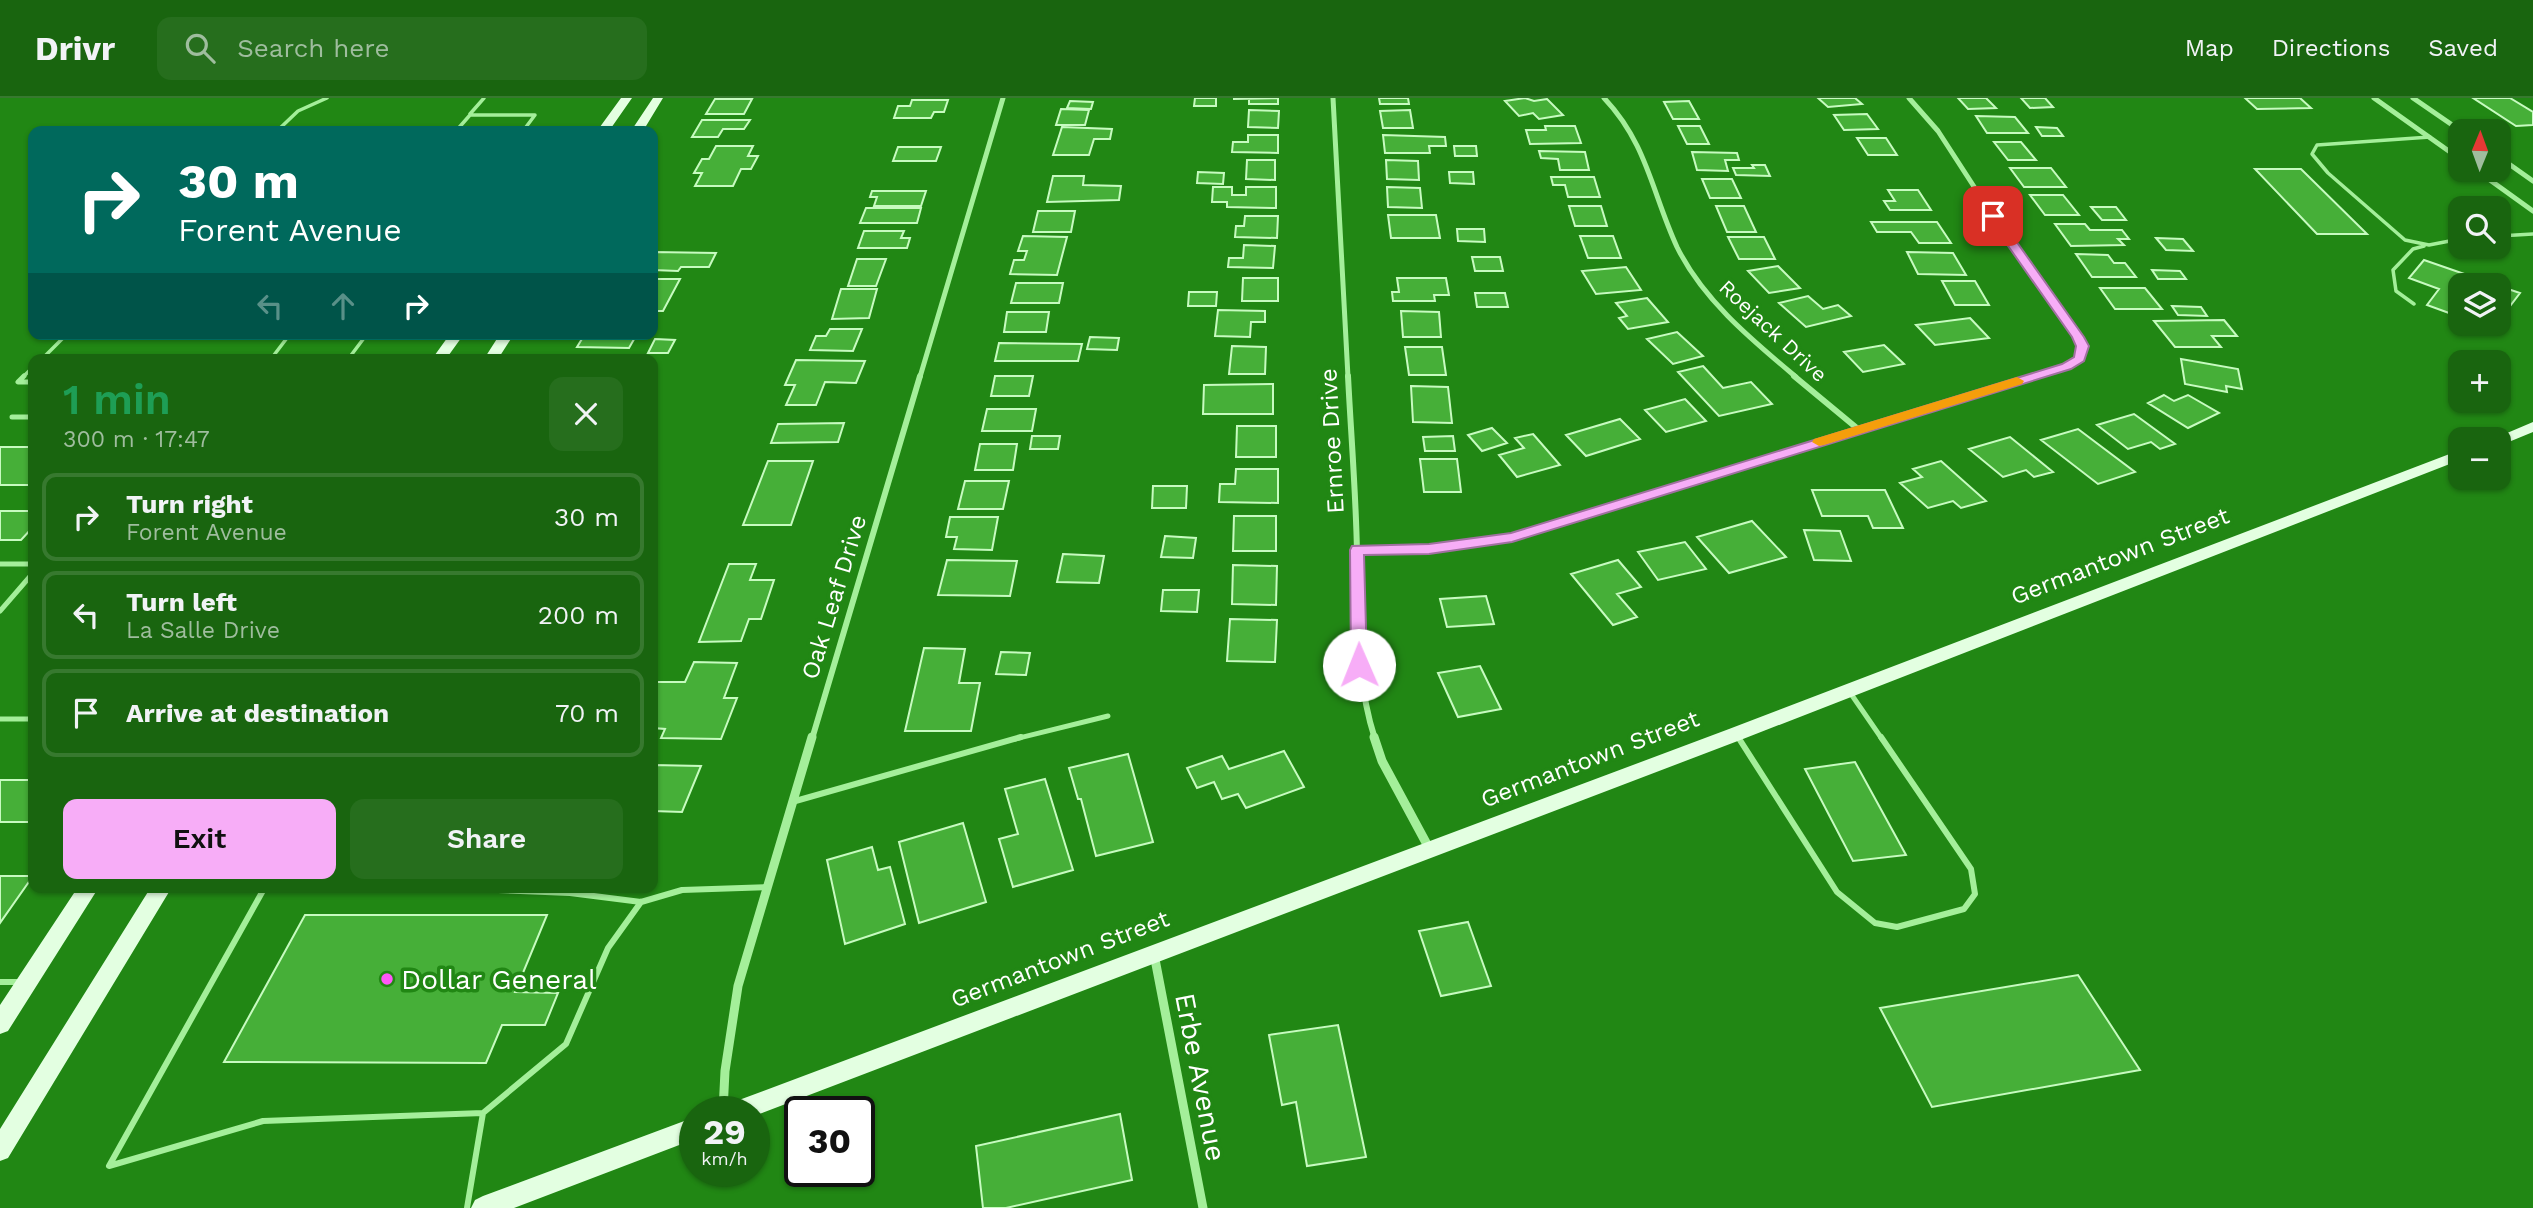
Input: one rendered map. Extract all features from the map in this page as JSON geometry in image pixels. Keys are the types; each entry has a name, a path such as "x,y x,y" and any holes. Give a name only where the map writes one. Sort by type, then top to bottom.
{"main road":[{"path":"607,126 627,98"},
{"path":"640,126 658,98"},
{"path":"2511,436 2533,428"},
{"name":"Germantown Street","path":"770,1099 1849,691 2448,460"},
{"path":"0,1024 85,893"},
{"path":"0,1150 158,893"},
{"path":"483,1208 679,1134"}],"street":[{"name":"Oak Leaf Drive","path":"724,1096 730,1026 738,986 1003,98"},
{"name":"Ernroe Drive","path":"1333,98 1357,550 1359,665 1364,706 1382,761 1430,850"},
{"name":"Roejack Drive","path":"1604,98 1622,115 1635,136 1679,251 1701,285 1734,321 1858,429"},
{"path":"1357,550 1429,549 1512,537 2067,366 2080,358 2082,352 2078,337 1993,216 1938,131 1909,98"},
{"path":"2374,98 2448,150"},
{"path":"2413,98 2448,122"},
{"path":"2511,165 2533,181"},
{"path":"2493,182 2533,211"},
{"name":"Erbe Avenue","path":"1154,954 1203,1208"}],"lane":[{"path":"282,126 298,111 327,98"},
{"path":"460,126 484,98"},
{"path":"470,114 535,115 527,126"},
{"path":"2429,245 2405,240 2328,173 2312,154 2317,145 2430,137"},
{"path":"2511,235 2533,234"},
{"path":"2414,304 2396,291 2393,270 2413,249 2448,241"},
{"path":"47,354 62,340"},
{"path":"275,354 285,340"},
{"path":"28,373 18,382 28,382"},
{"path":"12,417 28,417"},
{"path":"0,564 28,565"},
{"path":"0,611 28,579"},
{"path":"1736,734 1837,892 1875,923 1897,926 1964,909 1975,894 1971,869 1849,691"},
{"path":"792,802 1047,730 1108,716"},
{"path":"0,719 28,719"},
{"path":"577,893 641,902 682,890 768,887"},
{"path":"262,893 109,1166 263,1121 482,1113 566,1044 608,948 641,902"},
{"path":"0,982 27,982"},
{"path":"467,1208 482,1113"}],"building":[{"path":"1195,98 1216,98 1216,106 1194,106"},
{"path":"1278,98 1278,104 1249,104 1249,99 1233,99"},
{"path":"1379,98 1408,98 1409,104 1380,104"},
{"path":"1525,98 1534,101 1547,99 1563,115 1539,119 1533,113 1519,116 1505,101"},
{"path":"1818,98 1855,98 1862,104 1828,107"},
{"path":"1958,98 1986,98 1996,108 1968,109"},
{"path":"2021,98 2045,98 2053,107 2030,108"},
{"path":"2245,98 2300,98 2311,108 2257,109"},
{"path":"2473,98 2510,98 2533,112 2533,125 2516,126 2511,123 2511,119 2505,119"},
{"path":"715,99 752,99 744,114 706,114"},
{"path":"912,100 948,100 944,112 934,112 931,118 894,118 898,106 910,106"},
{"path":"1070,101 1093,102 1091,109 1067,108"},
{"path":"1689,101 1699,119 1673,119 1664,102"},
{"path":"1061,109 1089,110 1085,125 1056,125"},
{"path":"1249,110 1279,111 1278,128 1248,127"},
{"path":"1410,110 1413,128 1383,128 1380,111"},
{"path":"1867,114 1878,129 1844,130 1834,115"},
{"path":"1976,116 2015,117 2028,133 1987,133"},
{"path":"702,120 750,120 744,129 723,129 718,137 692,137"},
{"path":"1545,126 1575,126 1581,143 1530,144 1526,130 1546,130"},
{"path":"1678,126 1700,126 1709,144 1687,144"},
{"path":"1062,127 1112,129 1110,139 1094,139 1089,155 1053,155"},
{"path":"2036,127 2057,128 2063,136 2042,136"},
{"path":"1248,135 1278,135 1278,153 1232,152 1233,142 1248,142"},
{"path":"1383,135 1445,137 1446,146 1429,146 1430,153 1385,153"},
{"path":"1857,138 1886,138 1897,155 1868,155"},
{"path":"1994,142 2021,142 2036,160 2008,160"},
{"path":"716,146 753,146 748,156 758,156 751,169 741,169 733,186 695,186 702,173 694,173 702,159 709,159"},
{"path":"1454,146 1476,146 1477,156 1455,156"},
{"path":"898,147 941,147 936,161 893,161"},
{"path":"1539,151 1585,152 1589,170 1560,170 1558,159 1541,158"},
{"path":"1692,152 1737,153 1739,160 1725,160 1728,171 1697,170"},
{"path":"1247,160 1275,160 1275,180 1246,179"},
{"path":"1386,160 1418,161 1419,180 1387,179"},
{"path":"1752,165 1765,165 1770,176 1736,175 1733,168 1754,168"},
{"path":"2010,168 2051,168 2066,187 2024,187"},
{"path":"2255,169 2301,169 2367,234 2317,234"},
{"path":"1198,172 1224,173 1223,184 1197,183"},
{"path":"1449,172 1473,172 1474,184 1450,183"},
{"path":"1053,176 1084,176 1083,185 1121,186 1119,200 1047,202"},
{"path":"1551,177 1594,177 1600,197 1568,197 1565,185 1553,185"},
{"path":"1702,179 1732,179 1741,198 1710,198"},
{"path":"1213,187 1232,187 1232,195 1246,195 1246,187 1276,187 1276,208 1227,207 1227,202 1212,202"},
{"path":"1387,187 1420,188 1422,208 1388,207"},
{"path":"1888,190 1918,190 1931,210 1890,210 1884,201 1895,201"},
{"path":"872,191 926,191 921,206 874,206 877,197 870,197"},
{"path":"2030,195 2063,195 2079,215 2045,215"},
{"path":"1569,206 1601,206 1607,226 1575,226"},
{"path":"1716,206 1744,206 1756,232 1727,232"},
{"path":"2091,207 2116,207 2126,220 2102,220"},
{"path":"866,208 921,208 917,223 860,223"},
{"path":"1038,211 1075,211 1071,232 1033,232"},
{"path":"1388,215 1436,215 1440,238 1391,238"},
{"path":"1245,216 1278,216 1277,238 1235,237 1236,226 1244,226"},
{"path":"1871,222 1937,222 1951,243 1919,243 1911,232 1877,232"},
{"path":"2055,224 2085,224 2090,230 2122,230 2129,239 2118,239 2124,245 2071,246"},
{"path":"1457,229 1484,229 1485,242 1458,241"},
{"path":"864,231 904,231 901,238 910,238 907,248 858,248"},
{"path":"1023,236 1067,237 1057,275 1010,274 1014,260 1024,260 1027,251 1018,251"},
{"path":"1580,236 1613,236 1621,258 1588,258"},
{"path":"1728,237 1764,237 1775,259 1739,259"},
{"path":"2156,238 2183,239 2193,251 2166,250"},
{"path":"1244,245 1275,246 1273,268 1228,267 1229,258 1243,258"},
{"path":"658,252 716,253 709,267 681,267 678,271 658,270"},
{"path":"1907,252 1953,253 1966,275 1918,274"},
{"path":"2076,254 2108,255 2114,263 2125,263 2136,277 2092,277"},
{"path":"1472,257 1500,257 1503,271 1475,271"},
{"path":"857,259 886,259 876,286 848,286"},
{"path":"2424,260 2461,273 2448,273 2448,313 2427,305 2439,289 2409,278"},
{"path":"1778,266 1800,288 1769,293 1748,271"},
{"path":"1626,267 1641,290 1596,294 1582,271"},
{"path":"2152,270 2180,271 2186,279 2158,279"},
{"path":"1243,278 1278,278 1278,301 1242,301"},
{"path":"1397,278 1446,278 1449,295 1434,295 1435,301 1393,301 1392,292 1399,292"},
{"path":"658,279 680,279 663,311 658,311"},
{"path":"1942,281 1975,281 1989,305 1955,305"},
{"path":"1016,283 1063,283 1059,303 1011,303"},
{"path":"2100,288 2145,288 2162,309 2115,309"},
{"path":"841,289 877,289 869,318 832,319"},
{"path":"2511,290 2520,293 2511,305"},
{"path":"1189,292 1217,292 1216,306 1188,306"},
{"path":"1475,293 1505,293 1508,307 1477,307"},
{"path":"1808,296 1823,309 1838,305 1851,316 1806,327 1779,303"},
{"path":"1647,298 1668,322 1628,329 1619,318 1627,316 1616,303"},
{"path":"2172,306 2201,307 2207,316 2178,315"},
{"path":"1218,310 1265,311 1265,322 1251,322 1250,337 1215,336"},
{"path":"1401,311 1439,312 1441,337 1403,337"},
{"path":"1007,312 1049,312 1046,332 1004,332"},
{"path":"1970,318 1989,338 1935,345 1916,325"},
{"path":"2224,320 2237,336 2212,336 2221,347 2175,347 2154,321"},
{"path":"830,329 862,329 853,351 810,350 816,336 826,336"},
{"path":"1677,332 1703,356 1673,364 1647,339"},
{"path":"1090,337 1119,338 1117,350 1087,349"},
{"path":"581,340 634,340 629,348 577,347"},
{"path":"654,340 675,340 668,353 648,353"},
{"path":"999,343 1082,344 1078,361 995,361"},
{"path":"1884,345 1904,364 1863,372 1844,352"},
{"path":"1232,346 1266,347 1265,374 1229,374"},
{"path":"1405,347 1442,347 1446,375 1409,375"},
{"path":"2181,359 2238,369 2242,389 2226,386 2227,392 2185,384"},
{"path":"796,360 865,361 856,383 825,382 816,405 786,405 795,385 785,385"},
{"path":"1703,366 1723,388 1751,382 1772,404 1719,416 1678,372"},
{"path":"995,376 1033,376 1029,396 991,396"},
{"path":"1273,384 1273,414 1203,414 1204,385"},
{"path":"1411,386 1448,387 1452,423 1413,422"},
{"path":"2164,395 2174,401 2188,395 2219,413 2188,428 2148,403"},
{"path":"1685,399 1706,421 1666,432 1645,410"},
{"path":"987,409 1036,409 1032,431 982,431"},
{"path":"2134,414 2175,444 2160,449 2151,442 2128,449 2097,425"},
{"path":"1620,419 1640,439 1586,456 1566,435"},
{"path":"844,423 838,442 771,443 778,424"},
{"path":"1237,426 1276,426 1276,457 1236,457"},
{"path":"1492,428 1507,443 1482,451 1468,435"},
{"path":"2078,429 2135,472 2098,484 2041,440"},
{"path":"1533,434 1560,465 1517,477 1499,455 1524,448 1515,438"},
{"path":"1032,436 1060,436 1058,449 1030,449"},
{"path":"1453,436 1455,451 1425,451 1423,437"},
{"path":"2010,437 2053,472 2034,477 2026,470 2003,477 1969,449"},
{"path":"980,444 1017,444 1013,470 975,470"},
{"path":"0,447 28,447 28,485 0,485"},
{"path":"1420,459 1457,459 1461,492 1424,492"},
{"path":"768,461 813,461 791,525 743,525"},
{"path":"1941,461 1986,501 1961,508 1953,501 1928,508 1900,483 1922,477 1913,469"},
{"path":"1236,469 1278,469 1278,503 1219,502 1220,484 1235,484"},
{"path":"965,481 1009,481 1003,509 958,509"},
{"path":"1153,486 1187,486 1186,508 1152,508"},
{"path":"1812,490 1885,490 1903,528 1873,528 1868,516 1822,516"},
{"path":"0,511 28,511 28,532 21,540 0,540"},
{"path":"1234,516 1276,516 1276,551 1233,551"},
{"path":"950,517 998,517 992,550 954,549 957,537 946,537"},
{"path":"1752,521 1786,557 1729,573 1697,537"},
{"path":"1804,530 1840,531 1851,561 1814,560"},
{"path":"1165,536 1196,538 1193,558 1161,557"},
{"path":"1685,542 1706,569 1658,580 1638,552"},
{"path":"1063,554 1104,556 1099,583 1057,582"},
{"path":"947,560 1017,561 1010,596 938,595"},
{"path":"1618,560 1641,587 1617,594 1637,617 1613,625 1571,574"},
{"path":"729,564 756,564 750,580 774,580 761,619 749,619 741,641 699,642"},
{"path":"1233,565 1277,566 1276,605 1232,604"},
{"path":"1163,590 1199,590 1197,612 1161,611"},
{"path":"1486,596 1494,624 1447,627 1440,599"},
{"path":"1230,619 1277,620 1275,662 1227,661"},
{"path":"924,648 965,649 959,683 980,683 971,731 905,731"},
{"path":"1001,652 1030,653 1026,675 996,674"},
{"path":"694,662 737,663 724,698 737,698 721,739 661,738 665,729 658,728 658,682 685,682"},
{"path":"1480,666 1501,709 1458,717 1438,673"},
{"path":"1284,751 1304,787 1246,808 1238,794 1222,799 1214,782 1197,788 1187,768 1222,756 1229,769"},
{"path":"1128,754 1153,842 1096,856 1081,799 1078,799 1069,768"},
{"path":"1855,762 1906,855 1853,861 1805,769"},
{"path":"658,765 701,766 682,812 658,811"},
{"path":"1045,779 1073,870 1013,887 999,839 1018,834 1005,789"},
{"path":"0,780 28,780 28,822 0,822"},
{"path":"963,823 986,902 919,923 899,842"},
{"path":"872,847 878,870 890,867 905,924 845,944 827,860"},
{"path":"0,876 28,876 28,883 0,923"},
{"path":"305,915 547,915 515,992 558,993 545,1025 502,1025 486,1063 224,1062"},
{"path":"1468,922 1491,986 1441,996 1419,931"},
{"path":"2078,975 2140,1070 1932,1107 1880,1008"},
{"path":"1338,1025 1366,1157 1307,1166 1296,1102 1282,1105 1269,1035"},
{"path":"1120,1114 1132,1180 1006,1208 983,1208 976,1146"}],"slow traffic":[{"path":"1819,442 2017,381"}],"place":[{"name":"Dollar General","path":"387,979"}],"route":[{"path":"1359,665 1357,550 1429,549 1512,537 2067,366 2080,358 2082,346 2078,337 1993,216"}]}
